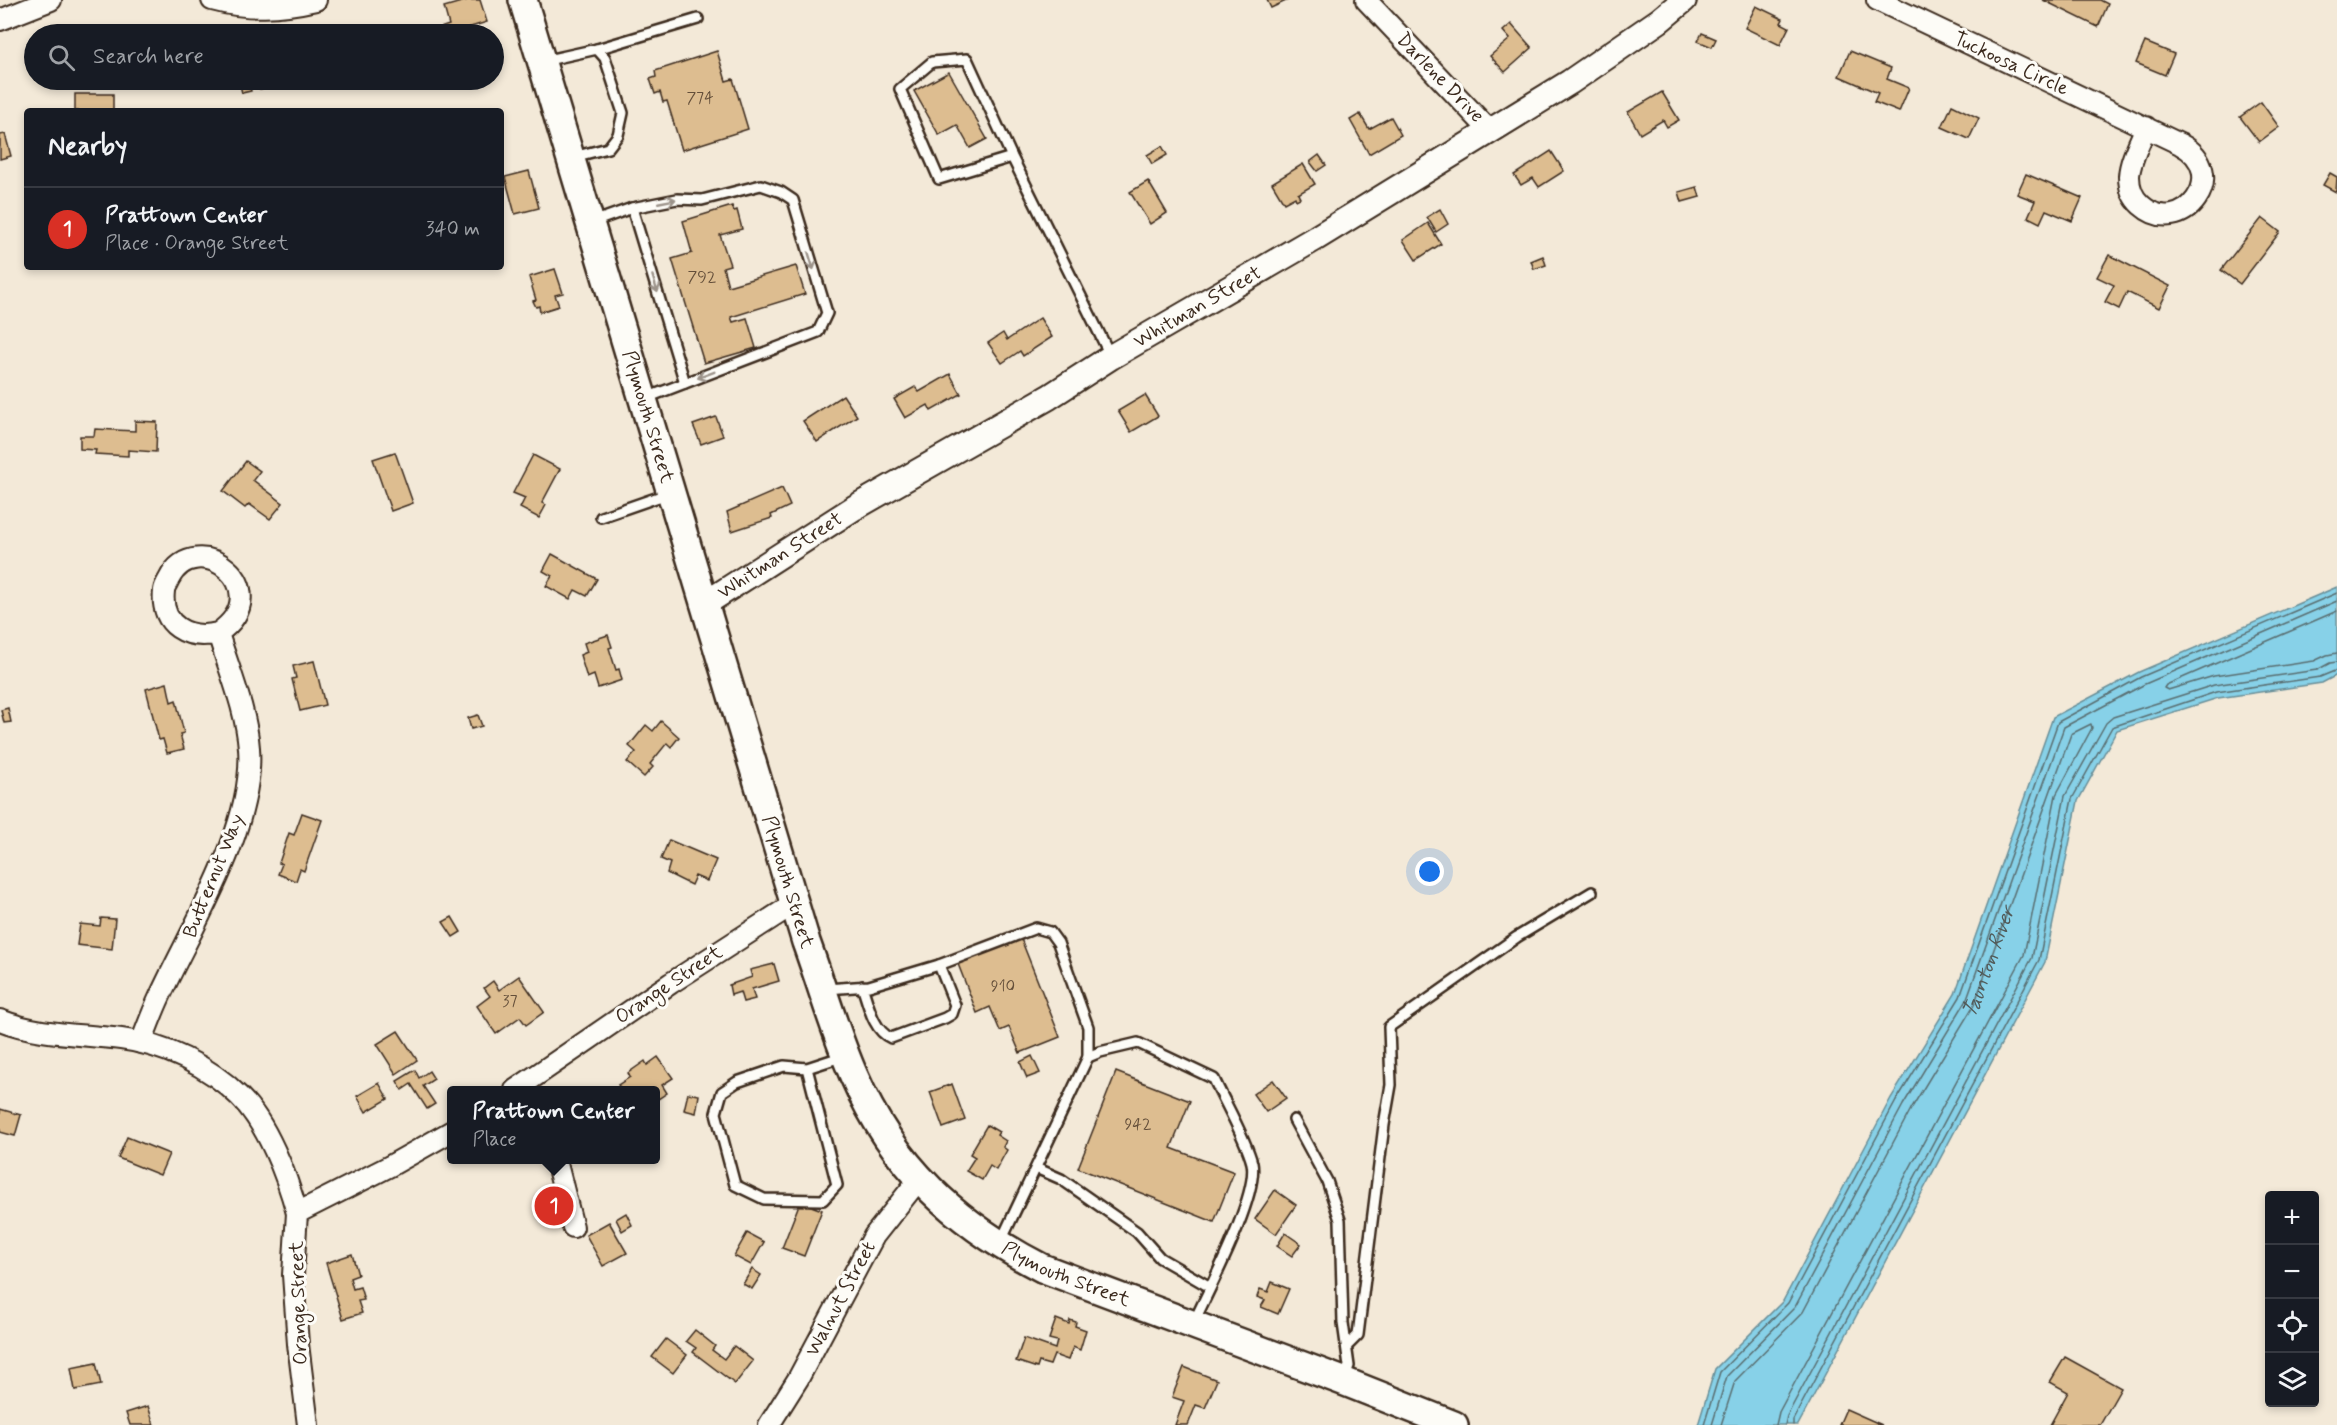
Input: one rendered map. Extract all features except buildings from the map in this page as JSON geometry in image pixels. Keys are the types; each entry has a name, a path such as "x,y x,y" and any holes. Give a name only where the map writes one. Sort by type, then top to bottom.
{"main road":[{"name":"Plymouth Street","path":"524,0 795,903 854,1075 876,1118 919,1179 962,1219 999,1246 1042,1268 1454,1425"}],"street":[{"path":"0,20 51,0"},
{"path":"212,0 238,6 271,7 316,0"},
{"name":"Darlene Drive","path":"1366,0 1490,131"},
{"name":"Whitman Street","path":"706,603 844,514 1049,397 1111,357 1316,238 1490,131 1610,56 1684,0"},
{"name":"Tuckoosa Circle","path":"1876,0 2146,127 2187,147 2198,160 2203,176 2200,193 2191,206 2176,214 2151,212 2143,207 2133,194 2130,185 2131,168 2146,127"},
{"name":"Butternut Way","path":"141,1043 160,996 213,889 242,809 248,774 249,748 245,723 218,633"},
{"name":"Orange Street","path":"537,1084 671,982 795,903"},
{"path":"0,1020 78,1037 120,1039 141,1043 172,1054 206,1071 240,1097 255,1117 276,1155 291,1190 297,1213"},
{"name":"Orange Street","path":"308,1425 298,1344 293,1275 297,1213 390,1166 447,1134"},
{"path":"557,1164 573,1227"},
{"name":"Walnut Street","path":"770,1425 798,1379 874,1236 919,1179"}],"lane":[{"path":"542,61 597,49 698,19"},
{"path":"571,157 608,147 618,135 623,113 605,58 597,49"},
{"path":"1012,157 939,179 900,89 932,62 967,59 1012,157 1111,357"},
{"path":"591,223 632,208 677,199 702,200 761,185 781,192 793,200 827,313 818,332 644,398"},
{"path":"632,208 685,383"},
{"path":"601,517 672,493"},
{"path":"1348,1345 1358,1335 1391,1085 1389,1027 1517,937 1592,892"},
{"path":"823,989 862,986 939,964 1036,928 1050,932 1058,943 1089,1028 1088,1057 999,1246"},
{"path":"862,986 878,1028 883,1035 891,1038 952,1014 955,1005 939,964"},
{"path":"1088,1057 1138,1043 1214,1079 1252,1164 1252,1182 1243,1213 1193,1326"},
{"path":"807,1068 837,1185 823,1200 764,1199 735,1185 716,1113 722,1092 737,1082 784,1066 807,1068 847,1055"},
{"path":"1294,1120 1328,1181 1340,1220 1343,1323 1348,1345 1349,1366 1343,1381"},
{"path":"1036,1168 1062,1179 1137,1232 1160,1258 1210,1287"}],"water":[{"name":"Taunton River","path":"2337,587 2337,675 2322,683 2218,698 2117,730 2078,801 2045,962 1798,1425 1698,1425 1715,1369 1783,1301 1891,1098 1955,994 2053,717 2139,672"}],"place":[{"name":"Prattown Center","path":"554,1206"}]}
